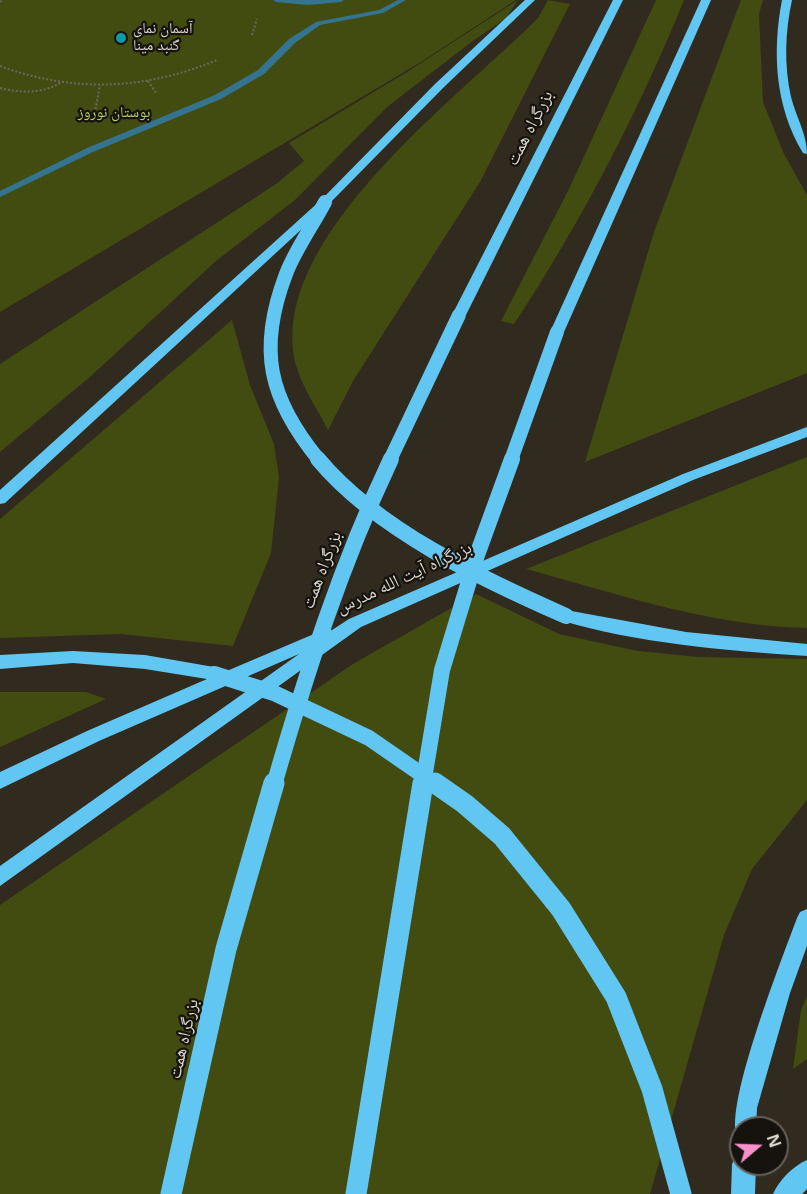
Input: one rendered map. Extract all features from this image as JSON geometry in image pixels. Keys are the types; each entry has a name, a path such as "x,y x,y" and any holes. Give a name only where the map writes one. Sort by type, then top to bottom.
{"highway":[{"path":"0,499 326,201 439,86 530,0"},
{"name":"بزرگراه همت","path":"171,1194 226,949 310,661 338,579 386,469 459,315 618,0"},
{"path":"356,1194 442,670 477,555 557,332 706,0"},
{"path":"787,0 782,22 781,64 790,111 798,136 807,151"},
{"path":"326,201 286,274 269,342 273,378 285,411 310,449 339,483 424,545 470,572 566,616 655,635 756,647 807,650"},
{"name":"بزرگراه آیت الله مدرس","path":"0,877 356,623 688,477 807,432"},
{"path":"0,781 93,736 356,623"},
{"path":"0,662 74,657 145,662 214,674 274,693 369,738 465,804 502,836 561,909 616,997 652,1089 681,1194"},
{"path":"747,1116 779,993 807,918"},
{"path":"785,1194 807,1172"},
{"path":"743,1194 744,1176"}],"street":[{"path":"276,0 308,3 342,0"},
{"path":"0,194 90,150 218,98 261,72 292,41 318,23 381,12 403,0"}],"path":[{"path":"247,39 254,33 258,14"},
{"path":"0,66 17,73 61,83 100,85 155,80 199,68 225,56"},
{"path":"0,88 30,93 61,83"}],"green space":[{"name":"بوستان نوروز","path":"0,0 516,0 421,62 0,312"},
{"path":"518,0 506,18 387,107 295,200 216,261 91,376 0,452 0,364 276,184 304,161 289,143 407,72"},
{"path":"548,0 570,4 480,182 353,381 328,430 297,368 294,320 309,271 337,222 375,175 418,130 538,18"},
{"path":"656,0 684,0 628,125 585,207 514,324 501,321 569,189"},
{"path":"741,0 763,0 759,14 763,102 784,154 807,195 807,373 585,462 654,232"},
{"path":"232,320 250,385 274,444 279,477 271,553 233,646 121,634 0,638 0,519"},
{"path":"807,457 807,628 771,626 700,615 526,569"},
{"path":"476,594 559,634 638,651 699,657 807,659 807,800 752,869 724,935 650,1194 0,1194 0,905 353,664"},
{"path":"0,692 86,692 106,699 0,747"},
{"path":"807,996 807,1059 793,1069 801,1010"}],"place":[{"name":"آسمان نمای گنبد مینا","path":"121,38"}]}
